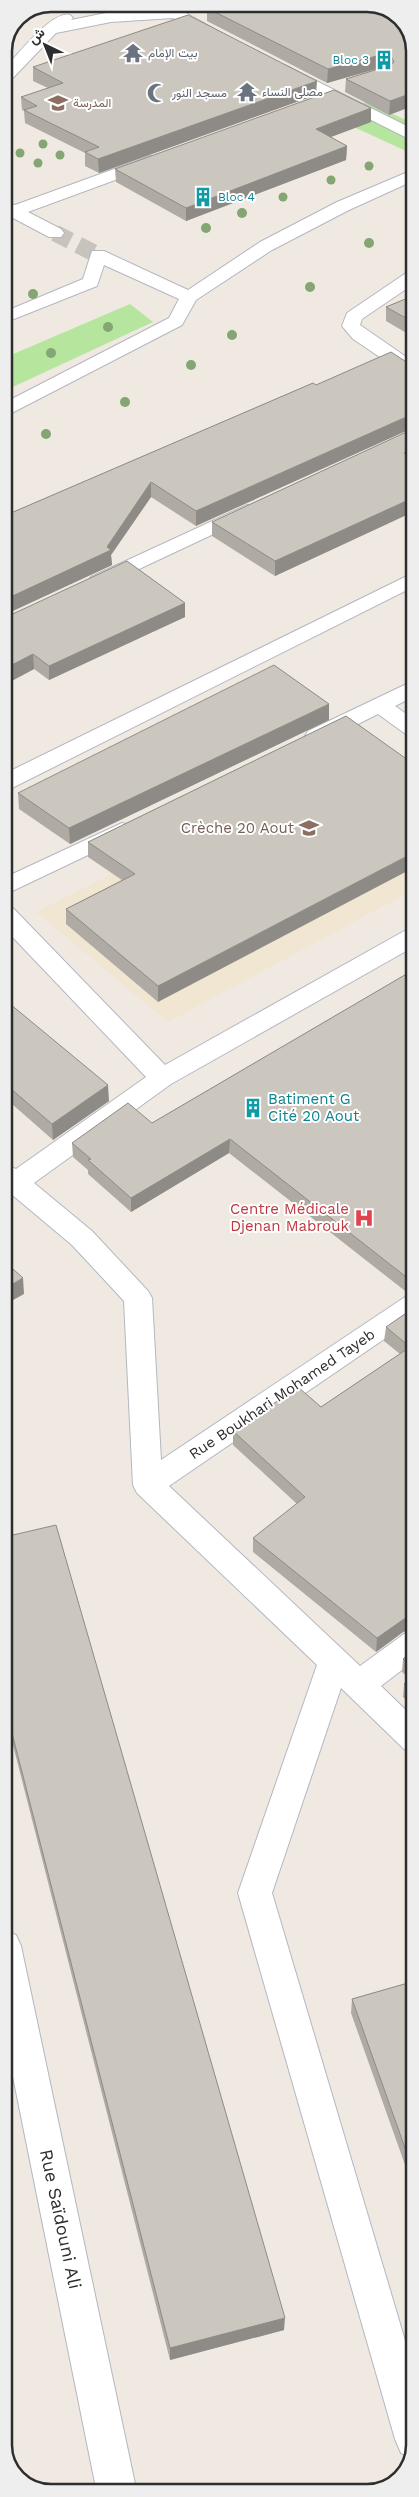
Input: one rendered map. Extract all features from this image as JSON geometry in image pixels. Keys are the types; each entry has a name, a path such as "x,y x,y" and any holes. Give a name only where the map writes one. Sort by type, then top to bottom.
{"street":[{"path":"12,70 51,29 73,12"},
{"path":"51,29 111,17 175,13 227,40"},
{"path":"271,63 324,96 406,133"},
{"path":"324,96 350,84"},
{"path":"12,209 167,156"},
{"path":"12,407 176,321 189,297 266,246 343,206 406,178"},
{"path":"12,213 55,233"},
{"path":"12,315 91,282 98,255 189,297"},
{"path":"406,281 353,317 351,326 360,335 406,366"},
{"path":"84,588 263,504"},
{"path":"12,779 406,582"},
{"path":"299,744 406,692"},
{"path":"379,705 406,724"},
{"path":"12,883 138,822"},
{"path":"12,923 162,1078"},
{"path":"12,1176 162,1078 406,941"},
{"path":"12,1181 82,1238 138,1298 148,1485 406,1730"},
{"name":"Rue Boukhari Mohamed Tayeb","path":"148,1485 406,1310"},
{"path":"358,1685 406,1650"},
{"path":"334,1662 255,1893 406,2408"},
{"name":"Rue Saïdouni Ali","path":"13,1989 115,2484"}],"shaded area":[{"name":"Crèche 20 Aout","path":"377,740 406,761 406,894 168,1022 36,912"}],"green space":[{"path":"366,102 406,120 406,151 330,116"},
{"path":"130,304 153,322 12,387 12,355"}],"building":[{"path":"216,13 370,13 385,17 395,24 404,39 406,47 406,95 390,101 346,79 391,65 394,62 391,56 384,54 328,69"},
{"name":"مسجد النور","path":"188,15 317,81 98,159 85,152 99,147 24,110 37,106 21,97 63,83 33,67"},
{"path":"334,90 371,108 316,129 347,146 186,208 115,169"},
{"path":"406,299 406,318 386,307"},
{"path":"391,352 406,362 406,417 196,511 151,482 107,547 111,550 12,596 12,512 313,383 316,385"},
{"path":"406,432 406,452 404,453 406,454 406,501 275,561 212,522"},
{"path":"127,561 185,603 49,666 33,654 12,665 12,614"},
{"path":"274,665 329,704 69,828 18,793"},
{"name":"Crèche 20 Aout","path":"346,716 406,759 406,857 158,986 66,909 135,874 88,842"},
{"path":"406,974 406,1277 230,1139 131,1198 88,1160 91,1159 72,1143 128,1103 152,1123"},
{"path":"12,1006 108,1085 52,1124 12,1090"},
{"path":"13,1269 23,1278 13,1284"},
{"path":"406,1313 406,1344 386,1327"},
{"path":"406,1350 406,1618 377,1638 253,1538 305,1497 233,1431 298,1387 321,1407"},
{"path":"56,1525 285,2318 170,2348 13,1736 13,1535"},
{"path":"406,1984 406,2151 352,1999"}],"tunnel":[{"path":"55,233 98,255"}],"place":[{"name":"بيت الإمام","path":"133,53"},
{"name":"Bloc 3","path":"384,60"},
{"name":"مصلى النساء","path":"247,92"},
{"name":"مسجد النور","path":"157,93"},
{"name":"المدرسة","path":"58,103"},
{"name":"Bloc 4","path":"203,197"},
{"name":"Crèche 20 Aout","path":"309,828"},
{"name":"Batiment G Cité 20 Aout","path":"253,1108"},
{"name":"Centre Médicale Djenan Mabrouk","path":"364,1218"}]}
